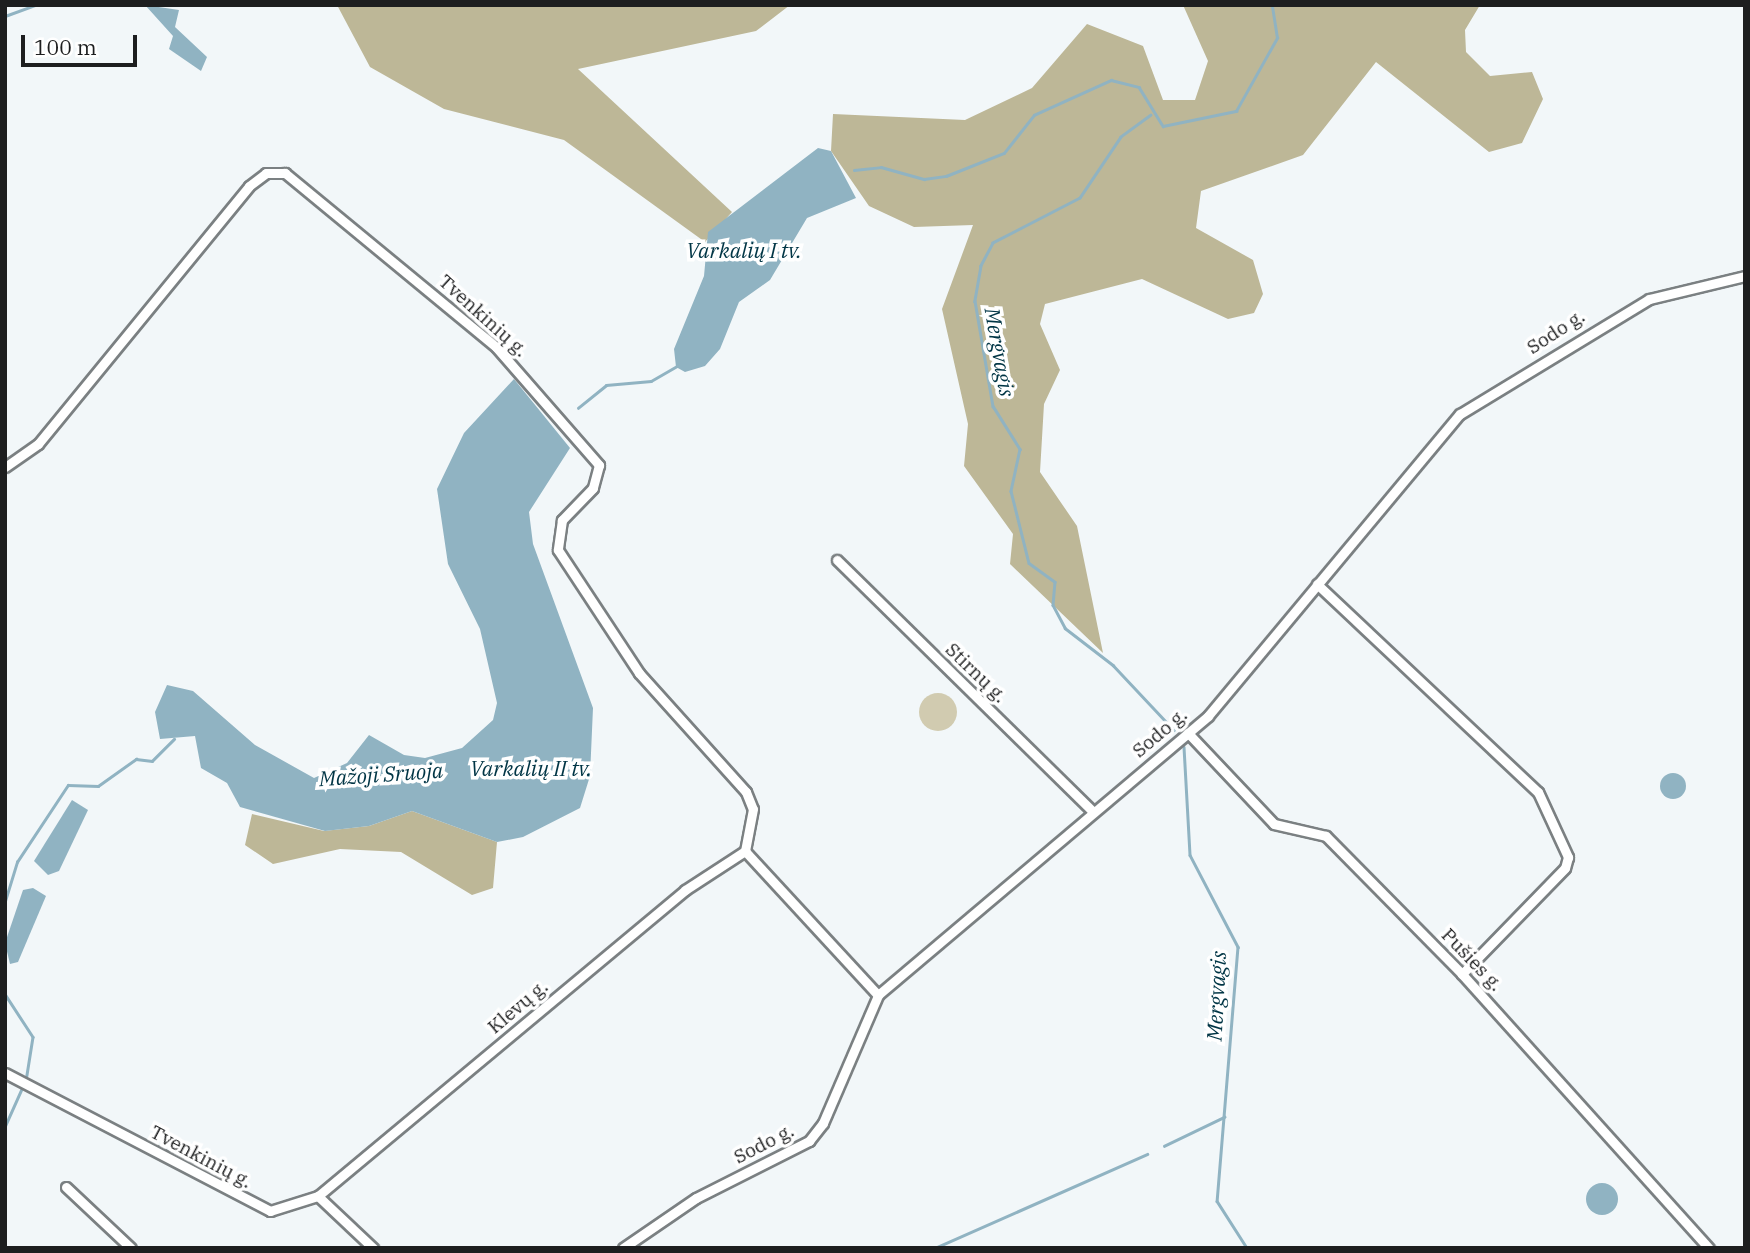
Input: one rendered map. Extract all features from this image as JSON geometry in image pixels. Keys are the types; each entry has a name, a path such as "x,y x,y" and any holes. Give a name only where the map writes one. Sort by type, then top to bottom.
{"street":[{"name":"Tvenkinių g.","path":"5,467 38,444 249,186 266,173 285,173 496,347 599,465 593,488 557,530 558,550 639,673 746,792 753,808 746,851"},
{"name":"Sodo g.","path":"622,1248 696,1198 809,1141 823,1123 878,995 1091,810 1188,733 1460,414 1649,299 1745,276"},
{"name":"Stirnų g.","path":"837,561 1091,810"},
{"path":"1317,583 1538,792 1568,857 1565,868 1462,974"},
{"name":"Pušies g.","path":"1188,733 1274,824 1326,836 1462,974 1709,1248"},
{"path":"746,851 878,995"},
{"name":"Klevų g.","path":"318,1196 685,890 746,851"},
{"name":"Tvenkinių g.","path":"5,1073 270,1211 318,1196"},
{"path":"66,1186 131,1248"},
{"path":"318,1196 373,1248"}],"shaded area":[{"path":"337,5 790,5 756,31 578,69 732,212 705,242 564,140 444,109 370,67"},
{"path":"1183,5 1480,5 1465,30 1466,52 1490,76 1532,72 1543,99 1522,143 1489,152 1376,62 1303,155 1201,191 1196,228 1253,260 1263,294 1254,313 1228,319 1142,279 1045,304 1040,324 1060,370 1044,404 1040,472 1077,526 1103,653 1010,564 1013,534 964,466 968,424 942,309 973,225 914,227 869,206 831,151 833,114 965,120 1032,88 1087,24 1143,46 1163,100 1195,100 1208,61"},
{"path":"938,693 952,698 957,712 952,726 938,731 924,726 919,712 924,698"},
{"path":"412,811 497,842 493,888 472,895 401,852 340,849 273,864 245,845 252,814 324,831 369,826"}],"water":[{"path":"145,5 179,10 175,27 207,57 201,71 169,49 173,36"},
{"name":"Varkalių I tv.","path":"818,148 831,151 856,198 807,218 770,280 739,302 720,349 705,366 685,372 676,367 674,349 704,276 708,232"},
{"name":"Varkalių II tv.","path":"514,379 570,448 529,512 533,544 593,708 590,776 580,808 523,837 497,842 412,811 369,826 325,831 240,807 227,783 201,768 195,736 160,739 155,712 167,685 193,691 255,745 314,778 347,763 369,735 404,755 425,758 462,748 493,720 497,703 480,629 448,564 437,489 464,433"},
{"path":"1673,773 1682,777 1686,786 1682,795 1673,799 1664,795 1660,786 1664,777"},
{"path":"72,800 88,810 59,871 48,875 34,861"},
{"path":"33,888 46,896 18,962 10,964 5,943 23,890"},
{"path":"1602,1183 1613,1188 1618,1199 1613,1210 1602,1215 1591,1210 1586,1199 1591,1188"}],"waterway":[{"path":"5,16 35,5"},
{"name":"Mažoji Sruoja","path":"854,170 881,167 924,179 946,176 1004,153 1034,115 1111,80 1139,87 1163,126 1236,111 1277,38 1272,5"},
{"name":"Mergvagis","path":"1151,115 1121,137 1080,198 993,243 981,266 975,301 993,406 1020,449 1011,491 1029,563 1055,582 1053,605 1065,628 1113,665 1174,730"},
{"name":"Mažoji Sruoja","path":"578,408 606,385 651,381 677,366"},
{"name":"Mažoji Sruoja","path":"5,901 17,862 68,785 98,786 136,759 152,761 174,739"},
{"name":"Mergvagis","path":"1184,747 1190,855 1238,947 1217,1201 1247,1248"},
{"name":"Mažoji Sruoja","path":"5,994 33,1037 27,1076"},
{"name":"Mažoji Sruoja","path":"5,1126 21,1090"},
{"path":"1164,1146 1224,1117"},
{"path":"935,1248 1147,1154"}]}
